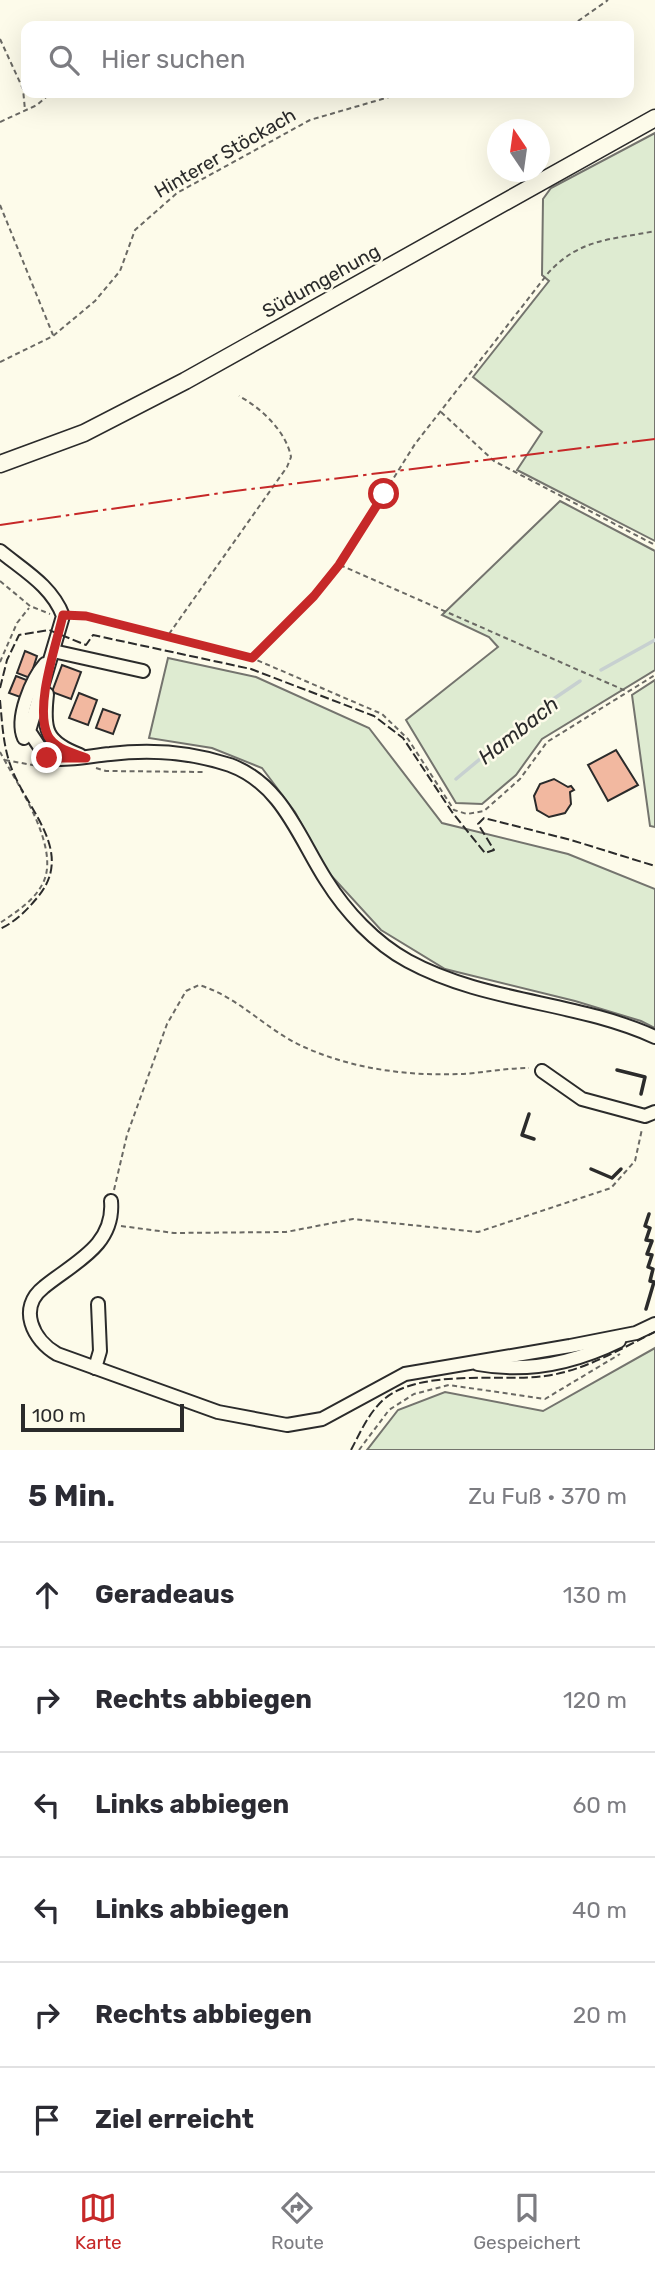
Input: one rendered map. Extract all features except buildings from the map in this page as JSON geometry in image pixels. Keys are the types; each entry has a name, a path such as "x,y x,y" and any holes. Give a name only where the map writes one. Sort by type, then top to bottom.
{"main road":[{"name":"Südumgehung","path":"0,464 84,433 186,381 655,118"}],"street":[{"path":"0,551 45,587 57,600 63,615 29,732 51,758 111,751 165,751 219,762 253,776 274,795 326,881 351,913 379,942 407,961 457,985 633,1026 655,1037"},
{"path":"52,655 143,671"},
{"path":"52,655 45,716 48,736 62,749 83,753"},
{"path":"542,1071 582,1099 650,1114"},
{"path":"111,1201 110,1225 97,1246 37,1294 30,1313 31,1326 44,1346 95,1368 218,1412 287,1425 322,1419 405,1374 636,1333 655,1324"},
{"path":"95,1368 100,1351 99,1304"}],"path":[{"path":"578,21 608,0"},
{"path":"0,39 21,85"},
{"path":"24,98 25,110"},
{"path":"0,122 37,105 45,98"},
{"name":"Hinterer Stöckach","path":"0,362 53,336 95,301 120,271 135,230 177,193 310,120 386,98"},
{"path":"0,205 53,336"},
{"path":"252,658 314,596 339,565 415,444 566,254 582,246 655,231"},
{"path":"168,635 287,467 290,457 281,435 256,405 239,396"},
{"path":"441,412 494,461 655,545"},
{"path":"339,565 627,692"},
{"path":"0,581 41,612 86,616 252,658 382,714 408,739 454,810 467,814 484,811 520,779 547,742 655,675"},
{"path":"0,662 17,623 30,606"},
{"path":"0,752 37,822 48,864 45,881 36,895 0,923"},
{"path":"83,753 95,768 106,771 200,774 219,762"},
{"path":"4,760 44,766 51,758"},
{"path":"111,1201 128,1135 167,1024 186,991 199,985 226,995 285,1037 355,1065 419,1075 529,1068 542,1071"},
{"path":"110,1225 174,1233 286,1232 353,1219 478,1232 611,1188 635,1161 650,1114"},
{"path":"359,1450 389,1410 414,1394 449,1385 545,1399 627,1350"}],"green space":[{"path":"655,133 655,541 517,470 542,432 473,377 549,281 542,275 543,199 551,188"},
{"path":"560,501 655,551 655,670 542,739 516,775 482,804 456,803 406,720 498,647 489,637 442,615"},
{"path":"168,658 256,677 369,728 442,823 568,854 655,889 655,1028 641,1021 575,1001 445,969 381,930 327,871 295,812 262,768 212,748 149,738"},
{"path":"655,680 655,827 650,826 632,695"},
{"path":"655,1348 655,1450 367,1450 398,1410 445,1392 543,1411"}],"waterway":[{"name":"Hambach","path":"601,670 655,640"},
{"name":"Hambach","path":"456,779 546,704 580,681"}],"fence":[{"path":"0,688 7,660 19,635 49,630 86,645 93,635 251,669 374,716 403,738 452,812 485,853 494,850 478,824 484,818 571,840 655,866"},
{"path":"0,700 4,740 10,764 44,830 52,864 48,881 37,898 20,916 0,929"},
{"path":"351,1450 373,1411 398,1390 438,1380 545,1376 559,1373 602,1358 655,1332"}],"wall":[{"path":"617,1070 645,1077 641,1094"},
{"path":"529,1114 522,1135 534,1139"},
{"path":"591,1169 612,1178 621,1169"},
{"path":"646,1309 654,1282 650,1281 653,1269 648,1267 652,1255 647,1254 652,1241 646,1240 650,1228 645,1226 649,1214"}],"power":[{"path":"0,525 235,491 655,439"}],"route":[{"path":"47,758 86,758 62,749 48,736 45,716 50,659 63,615 86,616 252,658 314,596 339,565 384,494"}]}
